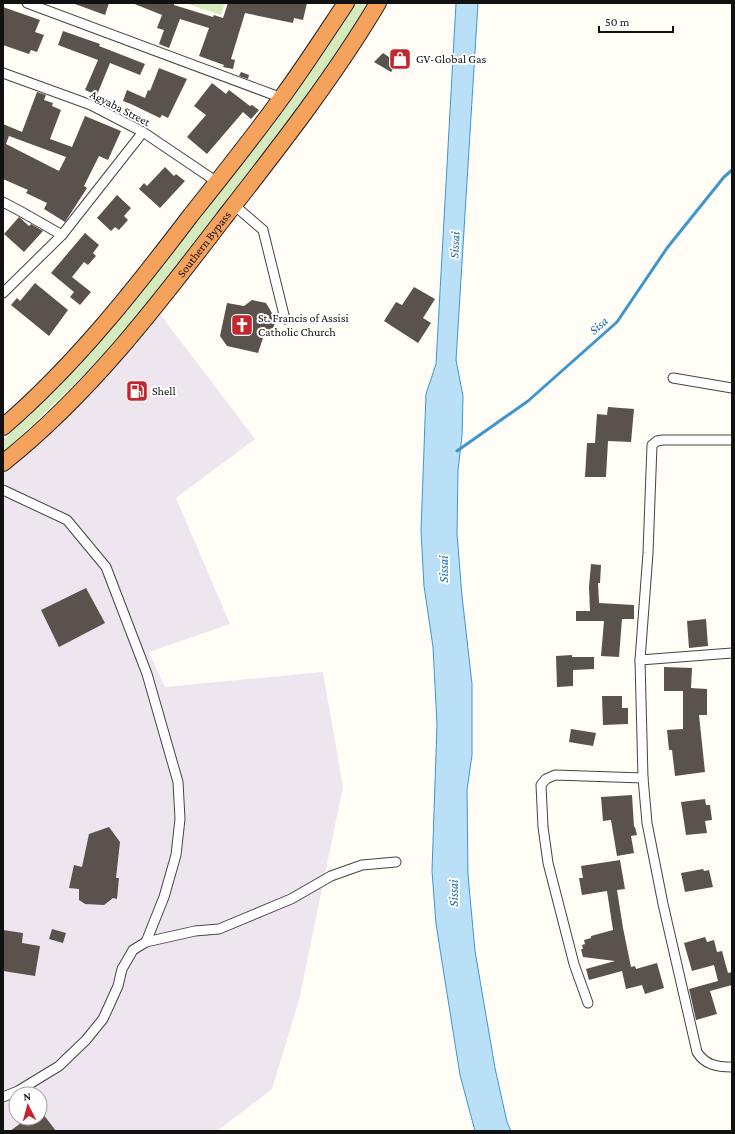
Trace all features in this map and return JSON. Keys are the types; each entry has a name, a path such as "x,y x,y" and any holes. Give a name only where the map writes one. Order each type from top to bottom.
{"highway":[{"path":"3,427 61,373 92,339 157,260 282,98 346,3"},
{"name":"Southern Bypass","path":"3,463 52,419 108,364 171,287 292,130 364,26 378,3"}],"street":[{"path":"28,3 282,98"},
{"name":"Agyaba Street","path":"3,73 92,105 143,132 217,182"},
{"path":"3,294 62,235 143,132"},
{"path":"3,202 62,235"},
{"path":"234,205 263,230 285,319"},
{"path":"673,378 732,388"},
{"path":"732,440 663,440 657,441 652,445 648,553 640,660 643,778 647,824 663,904 697,1052 701,1059 708,1064 732,1067"},
{"path":"3,490 67,520 106,567 147,674 178,782 180,819 176,855 164,897 146,942"},
{"path":"640,660 732,653"},
{"path":"588,1003 574,964 548,863 543,827 541,785 546,779 555,775 643,778"},
{"path":"3,1097 18,1092 59,1066 86,1040 103,1019 118,986 122,969 132,950 146,942 195,931 219,929 291,898 331,876 362,865 396,862"}],"shaded area":[{"path":"160,314 255,439 176,498 230,624 149,652 165,687 323,672 343,787 299,1000 272,1089 217,1131 3,1131 3,473 71,413 137,344"}],"green space":[{"path":"185,3 225,3 221,15"},
{"path":"348,3 370,3 288,123 210,226 109,351 3,453 3,440 42,404 65,376"}],"water":[{"name":"Sissai","path":"456,3 478,3 456,360 463,396 462,436 458,470 457,534 472,684 472,755 467,790 468,875 475,951 495,1068 507,1122 511,1131 475,1131 460,1075 436,924 432,871 437,725 433,647 424,586 421,531 426,394 436,364"}],"building":[{"path":"75,3 109,3 105,15"},
{"path":"132,3 174,3 174,5 213,17 214,15 223,18 228,3 307,3 303,20 294,18 293,23 245,13 231,59 235,60 233,69 223,67 224,65 199,56 209,28 180,19 169,48 159,44 164,30 157,28 162,15"},
{"path":"3,7 40,20 35,32 44,35 37,52 31,50 29,54 3,45"},
{"path":"63,31 100,44 99,46 145,64 140,75 110,63 97,95 85,90 98,60 58,45"},
{"path":"383,53 398,63 391,72 374,62"},
{"path":"159,68 187,79 168,118 162,115 160,118 123,101 127,90 145,98 148,90 150,91"},
{"path":"241,72 249,75 248,79 239,76"},
{"path":"212,83 226,94 229,90 250,106 252,105 259,110 251,119 243,112 207,154 187,137 206,115 194,106"},
{"path":"37,92 46,95 44,100 53,103 52,106 61,110 50,139 72,147 85,116 121,131 108,160 99,156 84,186 87,188 65,222 44,209 47,203 26,193 28,190 3,179 3,124 22,132","holes":["9,136 66,157 59,171 6,144"]},
{"path":"165,167 174,176 176,174 185,181 160,208 139,189 144,183 147,186"},
{"path":"117,195 131,208 124,216 128,220 119,230 115,227 111,231 97,218"},
{"path":"19,217 29,226 31,224 43,231 24,252 4,234"},
{"path":"85,233 99,245 93,253 96,256 88,265 84,262 72,277 91,292 80,305 70,297 74,292 51,273"},
{"path":"35,283 68,310 49,336 11,305 17,298 20,301"},
{"path":"414,287 435,299 423,318 431,323 418,343 384,321 396,302 402,305"},
{"path":"252,300 266,303 276,320 271,334 263,338 258,353 227,346 220,336 227,303 244,306"},
{"path":"608,407 634,409 631,442 608,441 606,477 585,477 587,443 595,443 597,414 607,415"},
{"path":"591,564 601,565 600,583 598,583 599,603 634,605 634,619 622,619 619,657 601,656 604,621 576,621 576,611 590,611 589,587"},
{"path":"86,588 105,623 59,647 41,610"},
{"path":"706,619 708,646 689,648 687,621"},
{"path":"572,655 572,657 594,657 594,669 573,670 573,686 557,687 556,656"},
{"path":"664,667 692,668 691,688 707,689 707,715 699,715 705,772 675,776 672,750 669,750 667,730 683,729 683,691 664,691"},
{"path":"602,696 622,696 622,708 628,708 628,724 603,725"},
{"path":"571,729 596,733 593,746 569,742"},
{"path":"632,795 634,827 637,835 631,836 634,853 617,856 611,820 603,821 601,797"},
{"path":"705,799 706,805 710,805 712,820 705,821 707,833 686,835 681,802"},
{"path":"109,827 120,842 116,878 119,878 117,899 113,898 104,905 85,904 79,900 79,889 69,888 74,865 82,867 89,834"},
{"path":"620,860 625,889 617,890 631,967 635,966 636,969 657,963 664,988 645,994 642,985 626,989 622,971 589,980 586,969 615,961 583,957 581,949 583,949 582,945 585,944 584,940 591,938 591,936 613,930 607,891 582,895 579,878 583,878 581,866"},
{"path":"703,869 704,871 709,870 713,887 685,892 681,873"},
{"path":"52,929 66,933 63,943 49,939"},
{"path":"3,930 23,933 22,943 40,946 35,976 3,971"},
{"path":"705,937 707,942 714,940 717,952 722,951 728,973 732,972 732,985 710,991 717,1014 696,1020 689,989 718,981 714,965 692,971 684,943"},
{"path":"48,1120 56,1131 10,1131 17,1126 48,1126"}],"waterway":[{"name":"Sisa","path":"457,451 528,401 617,322 667,248 724,177 732,170"}],"place":[{"name":"GV-Global Gas","path":"400,59"},
{"name":"St. Francis of Assisi Catholic Church","path":"242,325"},
{"name":"Shell","path":"137,391"}]}
